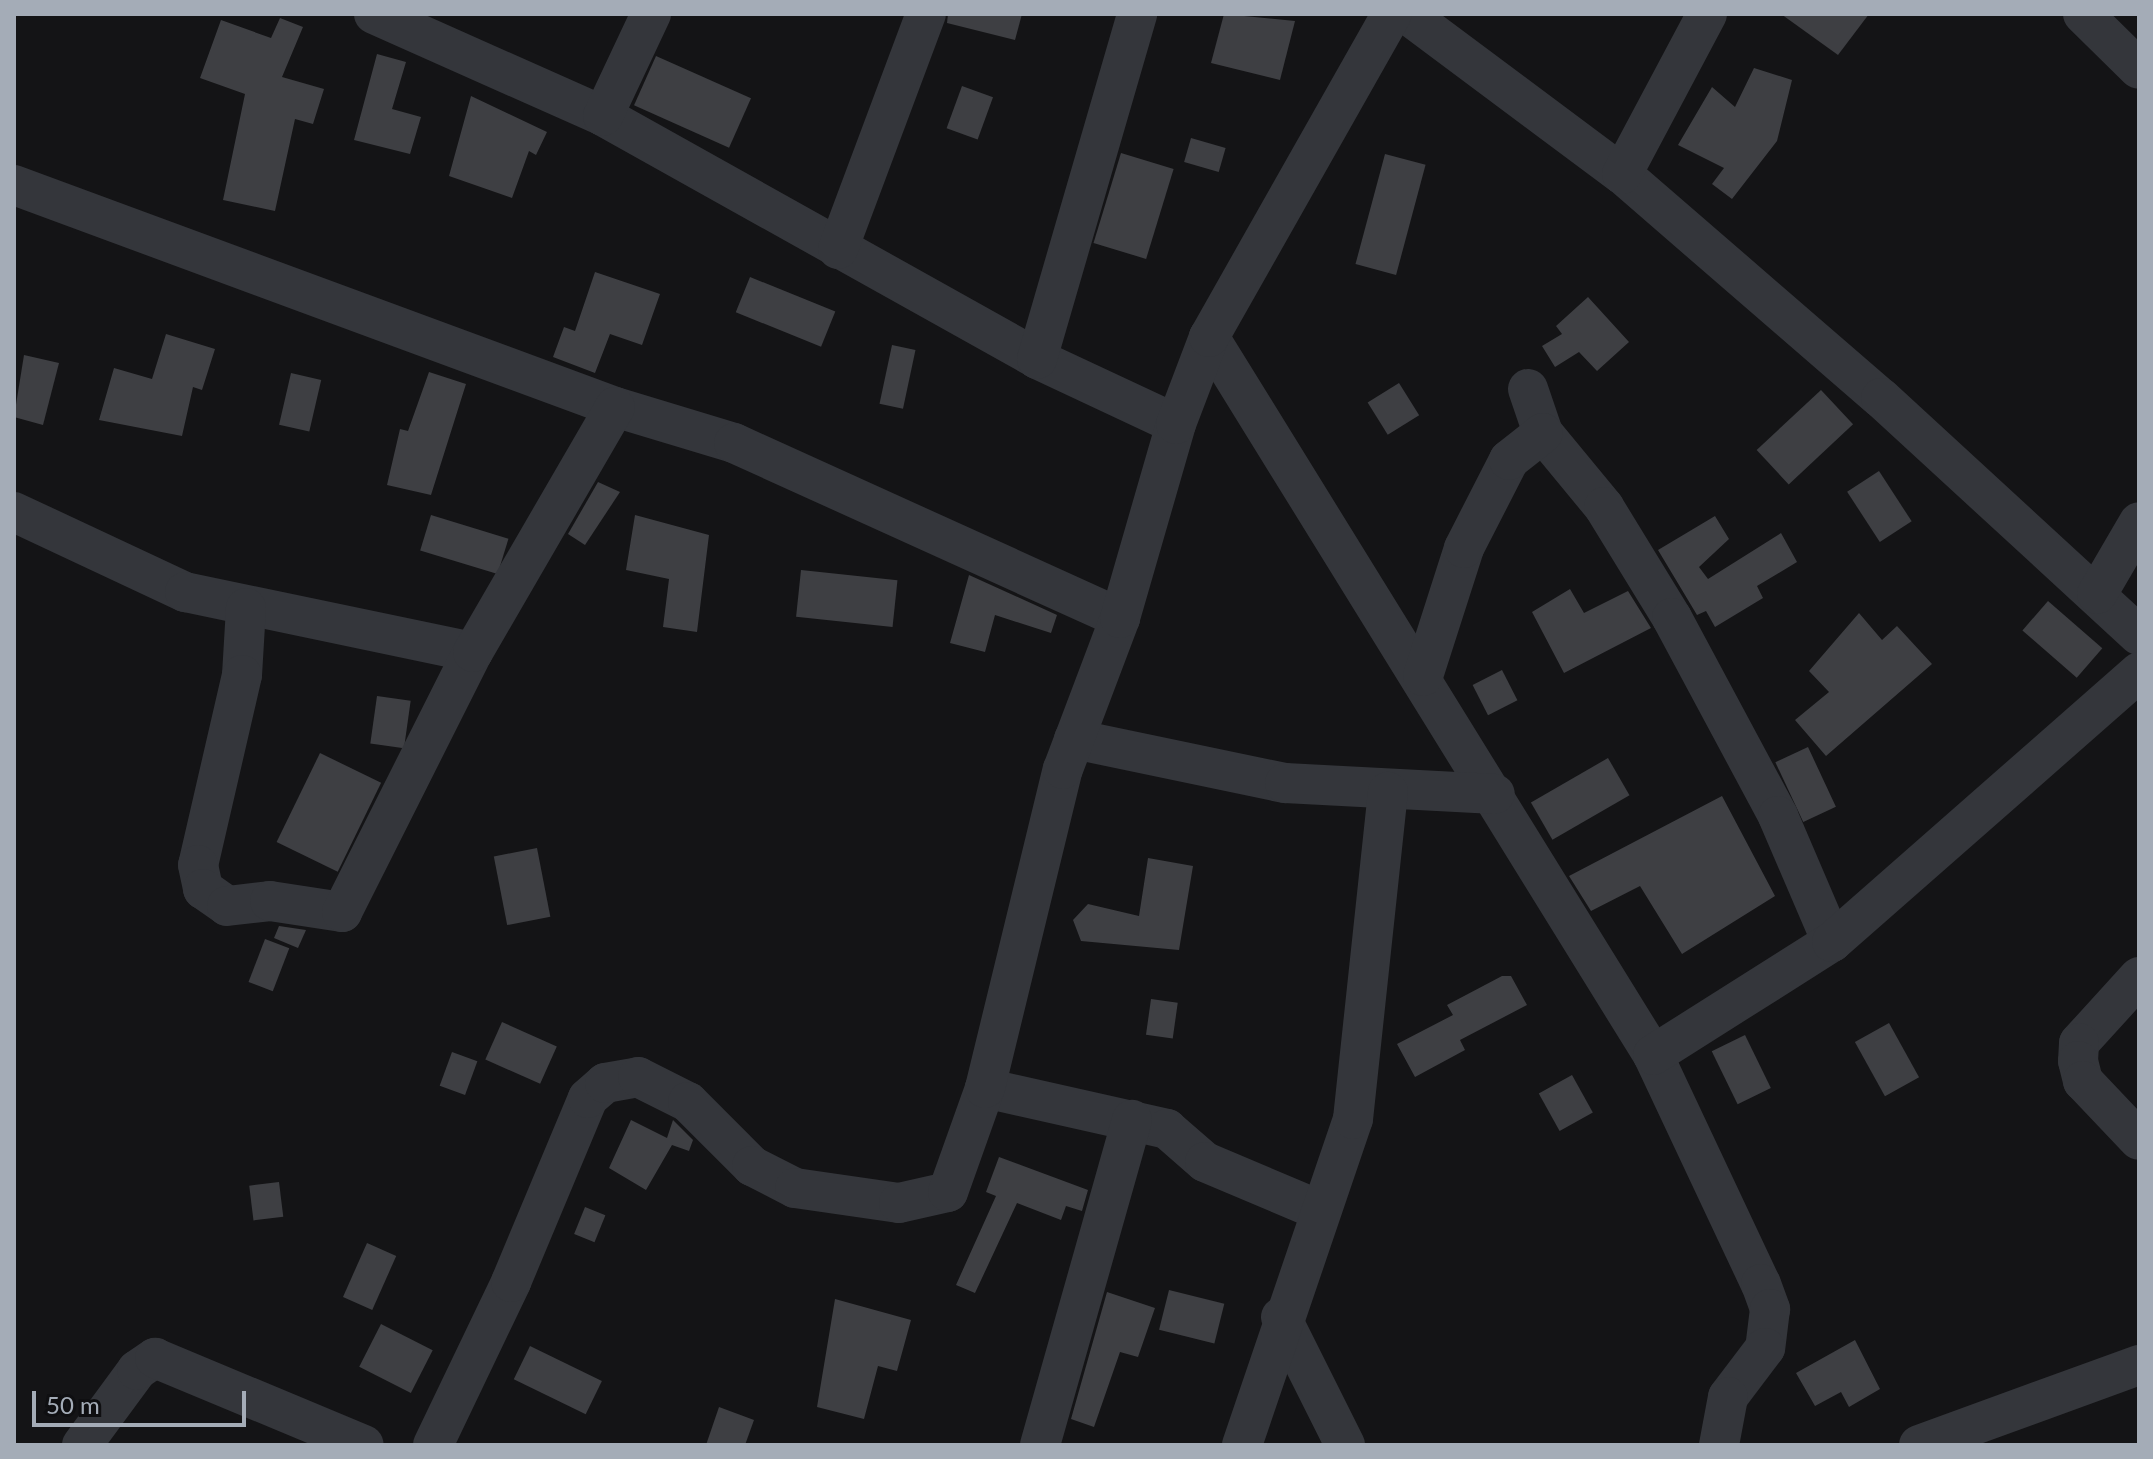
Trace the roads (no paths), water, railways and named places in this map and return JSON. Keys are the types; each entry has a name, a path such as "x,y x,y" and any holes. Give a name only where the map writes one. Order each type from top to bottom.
{"street":[{"path":"374,14 603,116 1037,359 1176,424"},
{"path":"603,116 651,14"},
{"path":"838,249 926,14"},
{"path":"1037,359 1137,14"},
{"path":"433,1445 588,1098 605,1083 638,1077 688,1102 752,1166 795,1188 899,1203 948,1192 985,1088 1074,739 1120,618 1176,424 1209,337 1392,14"},
{"path":"1407,14 1622,174 2097,594 2139,635"},
{"path":"1622,174 1707,14"},
{"path":"2083,14 2139,69"},
{"path":"14,185 615,407 734,443 1120,618"},
{"path":"1209,337 1423,676 1653,1055 1770,1309 1765,1348 1728,1397 1719,1445"},
{"path":"1528,389 1543,433 1604,507 1672,618 1778,816 1832,942"},
{"path":"246,608 242,675 198,865 203,889 227,906 270,901 342,912 473,652 615,407"},
{"path":"1423,676 1464,548 1509,460 1543,433"},
{"path":"14,512 185,592 246,608 473,652"},
{"path":"2097,594 2139,522"},
{"path":"1653,1055 1832,942 2139,672"},
{"path":"1074,739 1285,783 1388,792 1495,794"},
{"path":"1242,1445 1281,1317 1353,1119 1388,792"},
{"path":"2139,977 2079,1043 2078,1061 2083,1081 2139,1140"},
{"path":"985,1088 1167,1129 1227,1174 1321,1211"},
{"path":"1040,1445 1132,1120"},
{"path":"1281,1317 1345,1445"},
{"path":"82,1445 137,1370 155,1358 364,1445"},
{"path":"1919,1445 2139,1365"}]}
